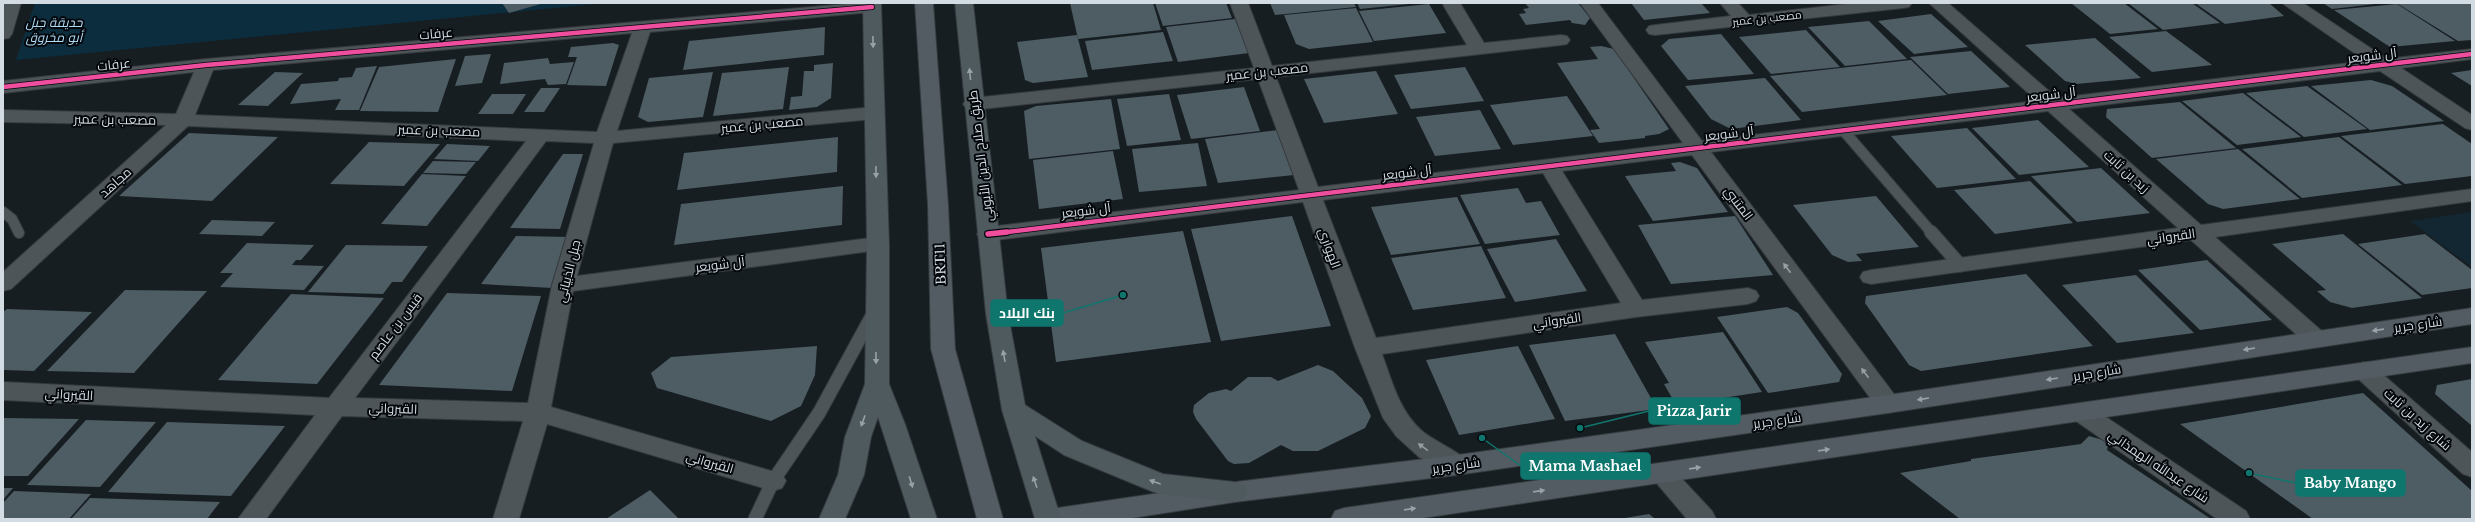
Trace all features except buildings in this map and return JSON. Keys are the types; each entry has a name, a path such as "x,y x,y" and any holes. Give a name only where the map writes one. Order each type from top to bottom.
{"main road":[{"name":"BRT11","path":"924,3 938,205 943,350 990,519"},
{"name":"طريق صلاح الدين الأيوبي","path":"964,3 973,104 997,314 1014,410 1048,519"},
{"path":"832,519 851,475 858,436 877,384 876,309 878,244 872,5"},
{"name":"شارع جرير","path":"1057,519 1235,492 1457,465 1888,404 2472,316"},
{"path":"1344,519 2082,413 2472,355"},
{"path":"877,384 893,424 924,519"},
{"path":"1014,410 1073,448 1160,484 1235,492"}],"street":[{"path":"3,34 12,3"},
{"name":"الهواري","path":"1239,3 1367,348 1398,422 1406,433 1429,451 1457,465"},
{"path":"1451,3 1478,48"},
{"name":"المتنبي","path":"1589,3 1888,404"},
{"path":"1729,3 1744,20"},
{"name":"مصعب بن عمير","path":"1654,30 1903,3"},
{"name":"زيد بن ثابت","path":"1938,3 2316,340"},
{"path":"2291,3 2472,124"},
{"name":"عرفات","path":"3,87 206,65 872,5"},
{"name":"جبل الذبياني","path":"506,519 538,412 563,285 605,138 643,26"},
{"name":"مصعب بن عمير","path":"973,104 1264,70 1560,40"},
{"name":"آل شويعر","path":"988,234 2472,54"},
{"name":"مجاهد","path":"3,284 183,120 206,65"},
{"name":"مصعب بن عمير","path":"3,116 183,120 541,134 605,138 874,113"},
{"name":"قيس بن عاصم","path":"251,519 541,134"},
{"path":"1549,166 1636,309"},
{"name":"القيرواني","path":"1871,277 2472,195"},
{"name":"آل شويعر","path":"563,285 878,244"},
{"name":"القيرواني","path":"1367,348 1636,309 1748,296"},
{"name":"شارع زيد بن ثابت","path":"2364,371 2472,467"},
{"name":"القيرواني","path":"3,391 334,407 538,412 773,481"},
{"name":"شارع عبدالله الهمذاني","path":"2082,413 2237,519"},
{"path":"1661,473 1703,519"}],"lane":[{"path":"1843,130 1960,265"},
{"path":"3,212 12,219 19,233"},
{"path":"755,519 773,481 819,413 876,309"}],"shaded area":[{"path":"2472,212 2472,267 2410,221"}],"green space":[{"name":"حديقة جبل أبو مخروق","path":"35,3 606,3 16,60"}],"cycle path":[{"path":"3,87 206,65 872,7"},
{"path":"988,234 2472,54"}],"place":[{"name":"بنك البلاد","path":"1123,295"},
{"name":"Pizza Jarir","path":"1580,428"},
{"name":"Mama Mashael","path":"1482,438"},
{"name":"Baby Mango","path":"2249,473"}]}
